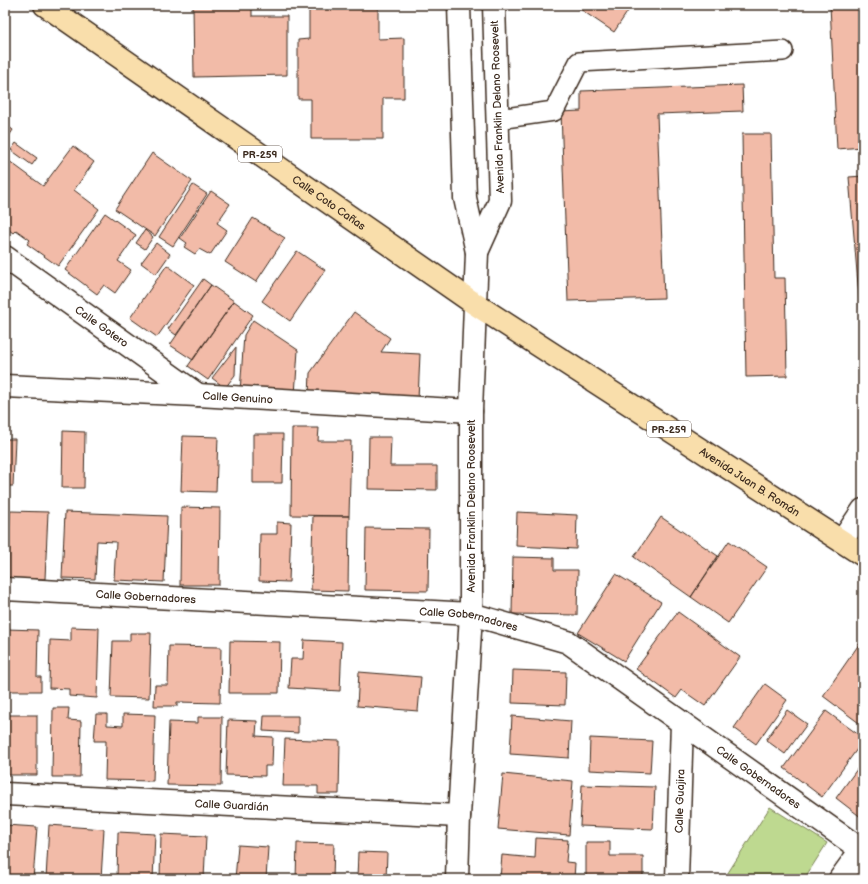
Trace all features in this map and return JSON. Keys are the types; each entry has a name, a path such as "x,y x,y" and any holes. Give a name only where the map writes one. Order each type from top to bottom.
{"main road":[{"name":"Calle Coto Cañas","path":"45,5 475,304"},
{"name":"Avenida Juan B. Román","path":"475,304 863,555"}],"street":[{"name":"Avenida Franklin Delano Roosevelt","path":"457,879 459,816 471,614 471,411 477,252 465,198 460,5"},
{"name":"Avenida Franklin Delano Roosevelt","path":"477,252 500,201 494,5"},
{"name":"Calle Gotero","path":"5,257 198,395"},
{"name":"Calle Genuino","path":"5,386 198,395 471,411"},
{"path":"842,541 863,510"},
{"name":"Calle Gobernadores","path":"5,589 471,614 568,642 862,851"},
{"name":"Calle Guajira","path":"677,879 682,723"},
{"name":"Calle Guardián","path":"5,794 459,816"},
{"path":"840,879 862,851"}],"lane":[{"path":"498,119 554,111 579,62 783,52"}],"green space":[{"path":"770,807 827,843 804,879 724,879"}],"building":[{"path":"193,5 252,5 252,16 287,16 287,75 194,77"},
{"path":"309,5 378,5 378,39 404,38 404,98 383,98 383,139 311,139 311,99 298,99 298,40 309,39"},
{"path":"574,5 632,5 614,32"},
{"path":"830,5 863,5 863,147 837,149"},
{"path":"742,85 743,111 657,114 664,298 568,301 561,112 581,111 581,91"},
{"path":"5,124 13,130 5,142"},
{"path":"742,134 771,134 774,278 785,278 787,376 746,377"},
{"path":"16,143 37,158 32,165 11,150"},
{"path":"73,146 94,162 74,190 99,209 58,266 27,244 30,240 16,230 13,233 5,227 5,158 43,186"},
{"path":"152,153 192,181 155,236 115,209"},
{"path":"863,176 863,344 849,177"},
{"path":"193,185 207,194 173,246 159,237"},
{"path":"211,191 230,204 217,223 227,230 210,255 199,249 195,254 184,247 187,243 180,238"},
{"path":"105,213 136,235 118,261 131,270 115,293 104,285 97,294 65,270"},
{"path":"253,218 285,238 256,282 225,262"},
{"path":"145,230 153,237 145,249 136,243"},
{"path":"156,243 170,254 156,274 141,263"},
{"path":"297,251 325,270 290,321 262,301"},
{"path":"167,265 194,285 157,337 130,318"},
{"path":"203,279 211,285 176,335 168,329"},
{"path":"211,285 234,301 193,360 170,345"},
{"path":"234,301 253,315 208,380 188,366"},
{"path":"354,312 390,338 381,352 420,354 418,400 309,395 310,373"},
{"path":"253,320 298,350 295,395 240,392 244,335"},
{"path":"236,347 235,375 225,388 212,378"},
{"path":"292,428 319,428 318,441 351,441 349,516 291,515"},
{"path":"63,431 85,432 84,488 62,488"},
{"path":"253,434 283,434 282,483 253,483"},
{"path":"183,436 218,437 216,492 181,491"},
{"path":"369,437 391,437 390,466 437,466 437,490 368,489"},
{"path":"5,439 15,439 13,486 5,486"},
{"path":"181,507 220,508 219,585 180,585"},
{"path":"10,511 48,512 45,579 8,578"},
{"path":"65,512 167,516 164,582 114,580 116,542 97,541 95,579 62,578"},
{"path":"517,512 577,515 576,549 516,546"},
{"path":"313,516 349,516 348,591 311,590"},
{"path":"661,517 718,556 691,597 634,557"},
{"path":"277,522 291,523 289,582 259,581 260,534 277,534"},
{"path":"366,528 429,529 428,591 365,590"},
{"path":"729,541 767,567 728,623 691,597"},
{"path":"513,557 554,558 554,570 578,570 577,615 512,614"},
{"path":"616,574 661,602 624,661 578,633"},
{"path":"678,612 740,657 705,706 682,690 676,698 636,669"},
{"path":"71,627 99,628 97,698 69,696 69,689 49,688 50,640 71,641"},
{"path":"6,629 38,630 37,677 41,677 41,691 5,691"},
{"path":"130,633 151,633 149,698 111,697 113,641 130,641"},
{"path":"304,640 342,642 340,691 289,688 291,659 303,659"},
{"path":"863,640 863,726 823,696"},
{"path":"230,641 280,642 279,693 229,693"},
{"path":"169,646 221,647 220,703 177,702 177,706 154,706 155,685 168,685"},
{"path":"513,670 566,672 565,705 512,703"},
{"path":"359,672 421,677 418,711 357,706"},
{"path":"765,684 787,700 756,744 734,728"},
{"path":"53,708 69,708 68,720 81,721 80,777 52,777"},
{"path":"787,710 807,724 785,754 766,740"},
{"path":"826,711 863,738 863,741 822,797 784,768"},
{"path":"96,714 107,714 107,725 123,726 123,714 155,715 153,781 105,780 106,741 94,741"},
{"path":"5,715 37,715 37,775 5,775"},
{"path":"264,716 298,716 298,733 263,731"},
{"path":"512,716 571,721 569,758 510,754"},
{"path":"198,717 222,717 221,786 167,785 169,722 198,723"},
{"path":"228,720 257,721 256,736 273,737 272,766 265,766 265,776 226,775"},
{"path":"590,738 652,741 650,773 589,770"},
{"path":"285,739 340,741 339,794 318,794 318,786 283,786"},
{"path":"863,761 863,818 862,818 836,798"},
{"path":"503,774 573,781 569,835 498,829"},
{"path":"582,785 655,787 653,829 580,826"},
{"path":"5,825 37,827 33,879 5,879"},
{"path":"49,825 104,829 101,879 46,879"},
{"path":"118,832 155,834 153,879 117,879"},
{"path":"161,834 206,836 204,879 160,879"},
{"path":"536,838 568,840 566,862 575,863 574,879 500,878 502,855 535,858"},
{"path":"586,842 610,842 610,856 643,856 643,879 586,879"},
{"path":"297,843 334,844 333,879 296,879"},
{"path":"238,845 268,847 266,879 235,879"},
{"path":"358,852 387,853 386,879 357,879"}]}
